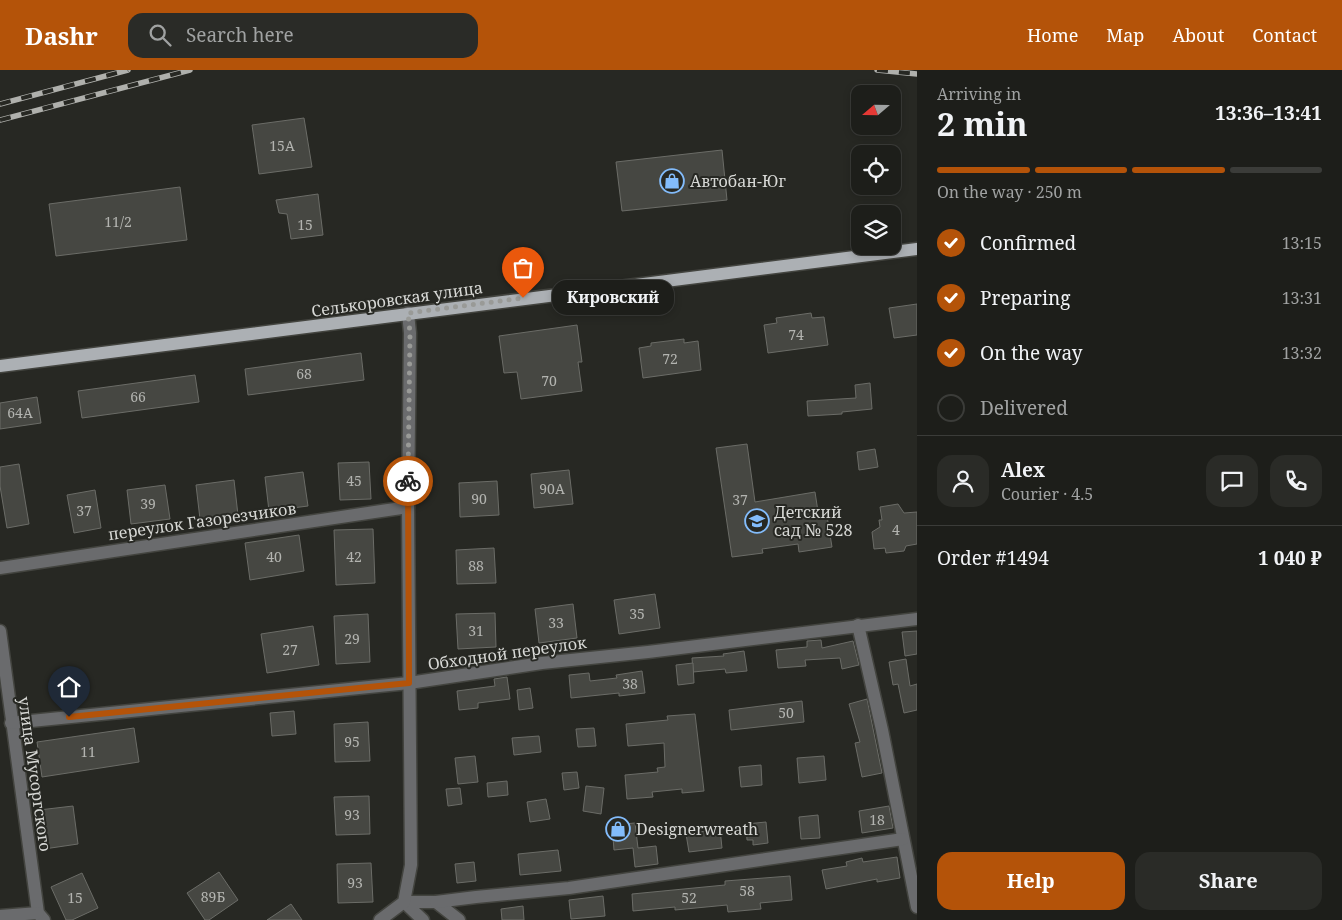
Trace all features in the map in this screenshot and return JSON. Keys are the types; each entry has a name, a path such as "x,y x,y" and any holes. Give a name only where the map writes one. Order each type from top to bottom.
{"main road":[{"name":"Селькоровская улица","path":"0,366 917,249"}],"street":[{"path":"404,902 411,865 408,507 410,333 408,313"},
{"name":"переулок Газорезчиков","path":"0,568 408,507"},
{"name":"Обходной переулок","path":"11,723 409,683 542,663 648,652 917,618"},
{"path":"858,625 882,730 917,907"},
{"name":"улица Мусоргского","path":"0,631 11,723 41,916"},
{"path":"380,920 404,902 436,902 569,888 903,839"},
{"path":"404,902 423,920"},
{"path":"436,902 459,920"},
{"path":"0,916 41,916"}],"building":[{"path":"304,118 312,167 259,174 252,125"},
{"name":"Автобан-Юг","path":"722,150 727,200 622,211 616,162"},
{"path":"180,187 187,240 56,256 49,204"},
{"path":"318,194 323,235 291,239 287,214 279,213 276,200"},
{"path":"917,304 917,335 894,338 889,308"},
{"path":"811,313 812,318 824,317 828,345 768,353 764,325 777,323 776,318"},
{"path":"577,325 582,362 578,362 582,391 521,399 517,372 504,373 499,336"},
{"path":"684,339 684,343 698,341 701,370 643,378 639,348 651,346 651,343"},
{"path":"361,353 364,380 248,395 245,369"},
{"path":"195,375 199,402 82,418 78,391"},
{"path":"870,383 872,409 842,412 842,414 808,416 807,401 856,398 855,385"},
{"path":"37,397 41,423 0,429 0,403"},
{"path":"747,444 755,502 815,492 819,518 827,516 832,547 799,552 798,544 762,549 763,553 732,557 716,448"},
{"path":"875,449 878,467 859,470 857,452"},
{"path":"369,462 371,499 340,500 338,463"},
{"path":"19,464 29,524 7,528 0,486 0,467"},
{"path":"569,470 573,504 534,508 531,474"},
{"path":"303,472 308,506 269,511 265,477"},
{"path":"234,480 238,515 200,519 196,485"},
{"path":"497,481 499,515 460,517 459,483"},
{"path":"165,485 170,519 131,524 127,490"},
{"path":"95,490 101,528 74,533 67,495"},
{"path":"898,504 904,513 917,512 917,544 906,546 904,551 886,553 885,548 874,549 872,532 880,527 879,520 882,520 880,507"},
{"path":"373,529 375,583 336,585 334,530"},
{"path":"299,535 304,571 250,580 245,543"},
{"path":"494,548 496,583 457,584 456,550"},
{"path":"655,594 660,628 619,634 614,600"},
{"path":"573,604 577,638 539,643 535,609"},
{"path":"495,613 496,647 458,649 456,614"},
{"path":"368,614 370,662 336,664 334,616"},
{"path":"313,626 319,665 267,673 261,634"},
{"path":"917,631 917,654 905,656 902,632"},
{"path":"821,640 822,648 853,641 859,665 842,669 840,658 805,660 806,666 778,668 776,650 807,647 807,641"},
{"path":"744,651 747,671 726,673 725,669 693,672 692,658 724,656 723,654"},
{"path":"906,659 910,686 917,684 917,710 904,713 898,684 893,685 889,662"},
{"path":"693,663 694,683 678,685 676,665"},
{"path":"642,671 645,693 619,696 619,693 571,698 569,675 589,673 590,681 617,678 616,675"},
{"path":"507,677 510,699 478,703 478,708 459,710 457,691 495,686 494,679"},
{"path":"530,688 533,708 519,710 517,690"},
{"path":"867,699 882,773 862,777 855,743 860,742 849,704"},
{"path":"802,701 804,722 731,730 729,710"},
{"path":"294,711 296,734 272,736 270,713"},
{"path":"695,714 704,791 682,793 682,789 652,792 653,797 627,799 625,775 658,772 657,768 665,767 664,743 628,746 626,724 668,720 667,716"},
{"path":"368,722 370,761 335,762 334,724"},
{"path":"134,728 139,762 42,777 37,742"},
{"path":"594,728 596,746 578,747 576,729"},
{"path":"539,736 541,752 514,755 512,738"},
{"path":"475,756 478,782 458,784 455,758"},
{"path":"824,756 826,780 799,783 797,758"},
{"path":"761,765 762,785 741,787 739,767"},
{"path":"577,772 579,788 564,790 562,773"},
{"path":"507,781 508,795 488,797 487,783"},
{"path":"586,786 604,788 601,814 583,811"},
{"path":"460,788 462,804 448,806 446,789"},
{"path":"369,796 370,834 336,835 334,797"},
{"path":"546,799 550,819 530,822 527,802"},
{"path":"73,806 78,844 44,849 39,810"},
{"path":"889,806 893,828 862,833 859,811"},
{"path":"818,815 820,838 801,839 799,817"},
{"path":"766,822 768,843 753,845 753,840 747,840 746,824"},
{"path":"635,823 638,848 656,846 658,864 635,867 633,848 614,850 612,825"},
{"path":"720,829 722,848 689,852 686,834"},
{"path":"558,850 561,871 520,875 518,854"},
{"path":"897,857 900,878 877,882 877,879 826,889 822,870 847,866 846,862 862,858 863,862"},
{"path":"474,862 476,881 457,883 455,864"},
{"path":"371,863 373,902 338,903 337,864"},
{"path":"219,872 238,900 209,920 205,920 187,893"},
{"path":"82,873 98,908 72,920 66,920 51,887"},
{"path":"790,876 792,900 760,903 761,909 728,912 727,905 675,910 675,907 633,911 632,894 725,885 725,881"},
{"path":"603,896 605,916 571,919 569,900"},
{"path":"291,904 302,920 267,920"},
{"path":"523,906 524,920 502,920 501,909"}],"railway":[{"path":"0,104 128,70"},
{"path":"0,120 190,70"},
{"path":"877,70 917,74"}],"way so far":[{"path":"408,481 410,333 408,313 523,298"}],"place":[{"name":"Автобан-Юг","path":"672,181"},
{"name":"Кировский","path":"523,298"},
{"name":"Детский сад № 528","path":"757,521"},
{"name":"Designerwreath","path":"618,829"}],"route":[{"path":"69,717 409,683 408,481"}]}
